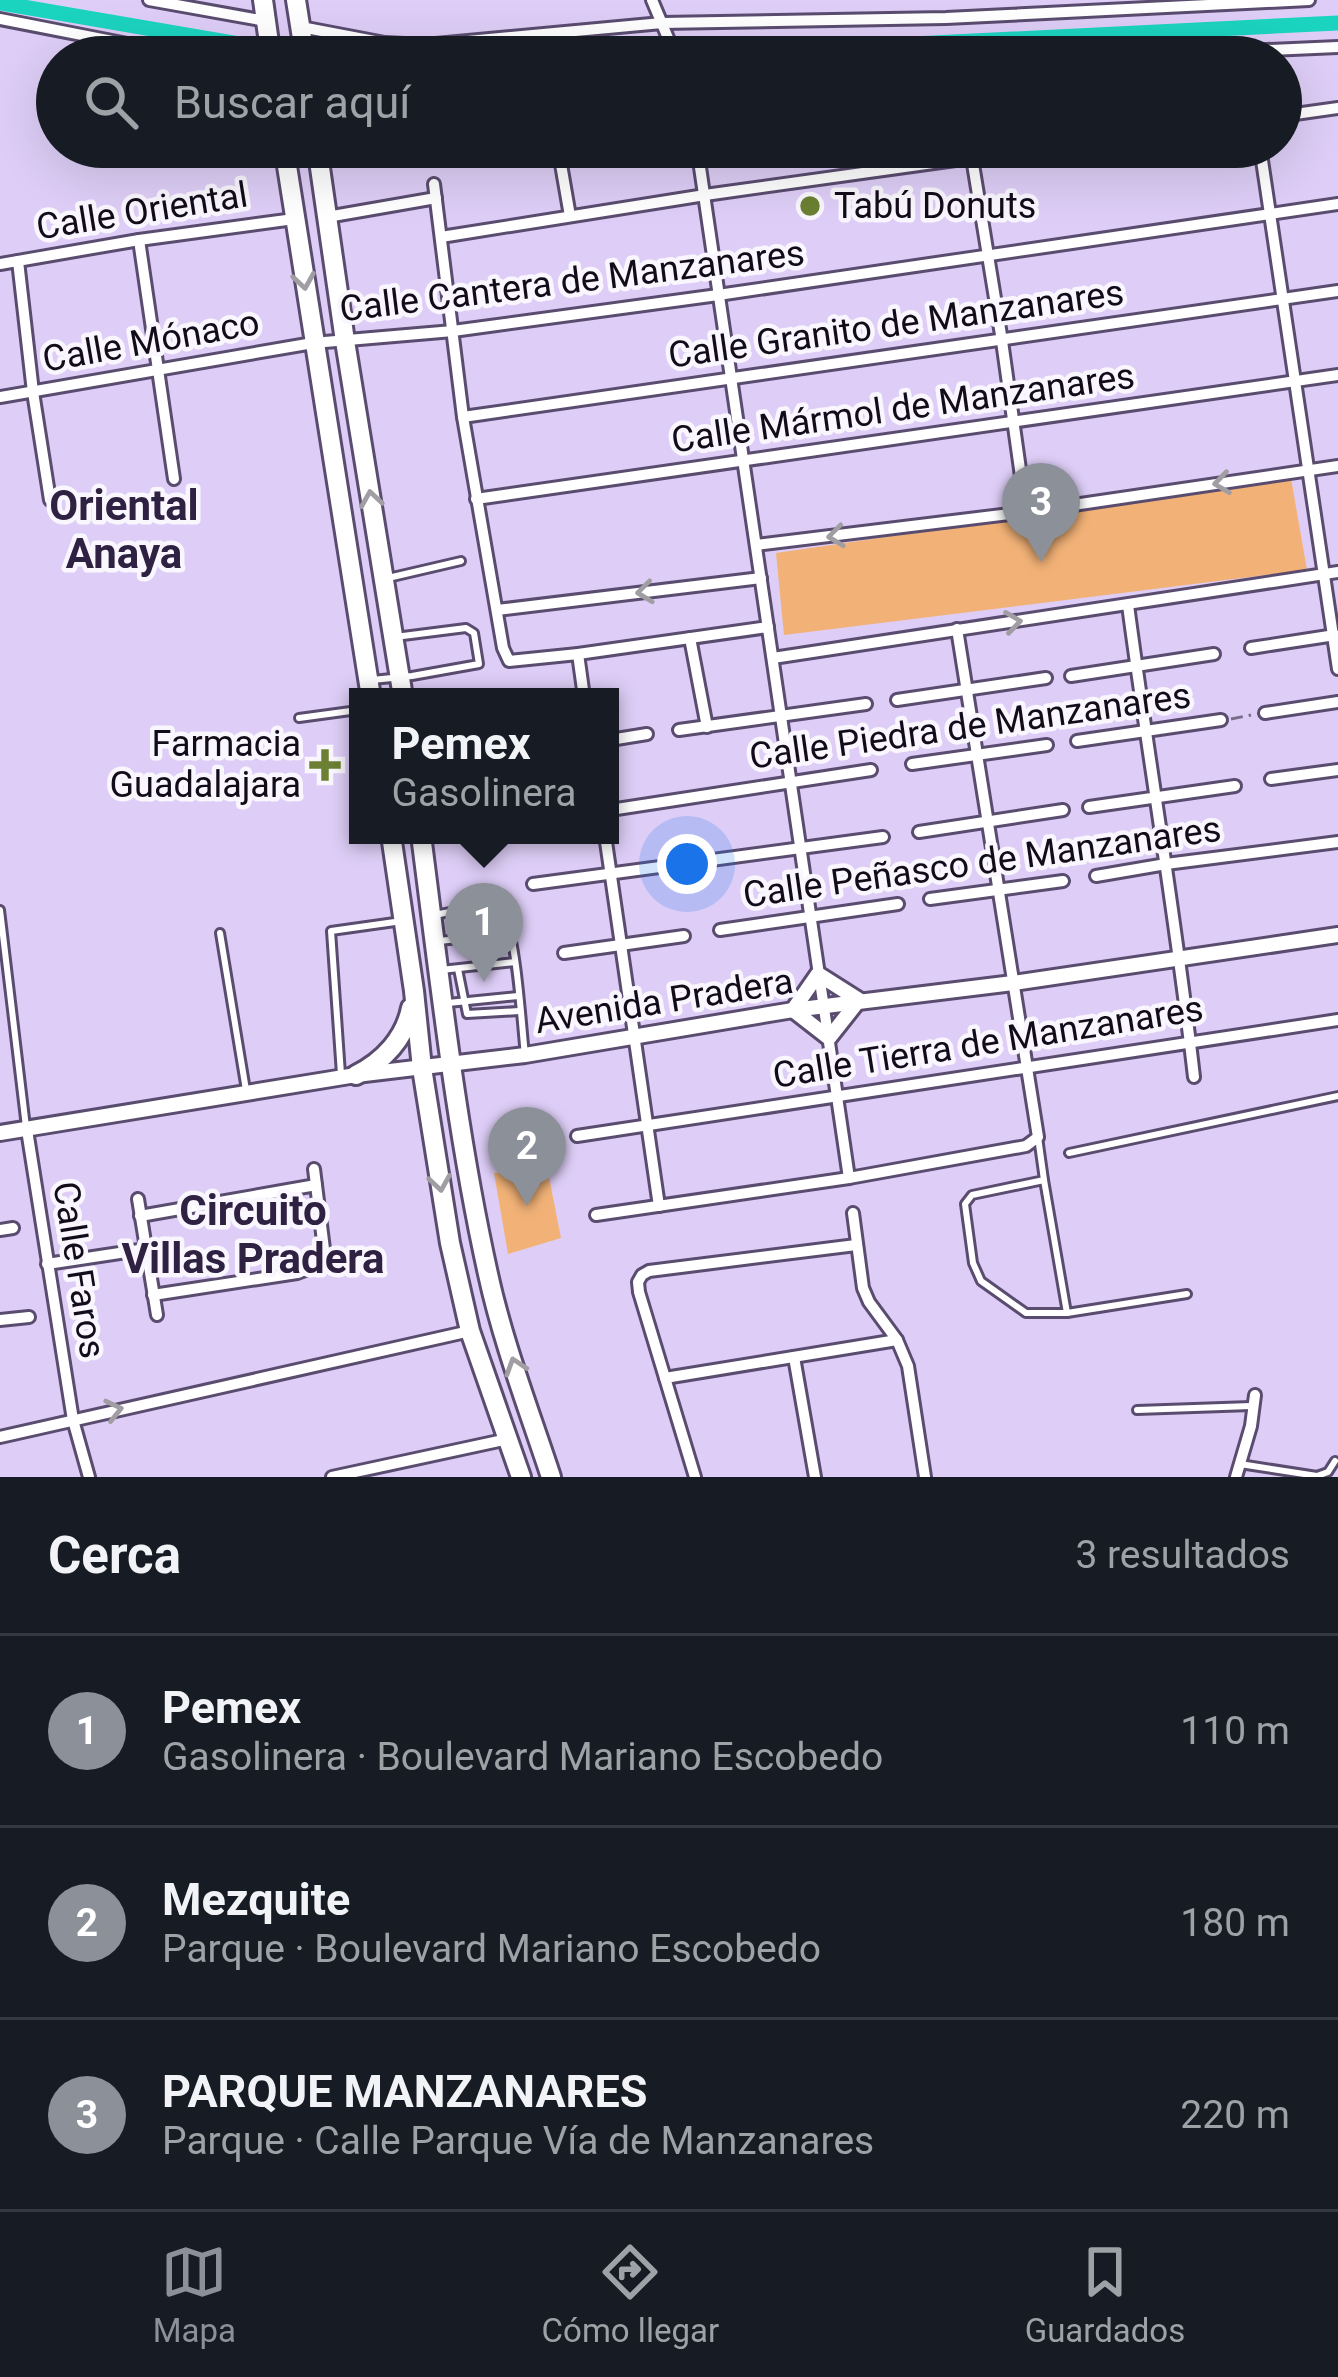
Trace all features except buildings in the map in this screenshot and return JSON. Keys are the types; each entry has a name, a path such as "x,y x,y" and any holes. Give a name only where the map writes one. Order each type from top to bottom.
{"main road":[{"path":"263,0 268,36"},
{"path":"296,0 301,36"},
{"path":"287,168 370,688"},
{"path":"320,168 402,687"},
{"path":"393,844 450,1243 470,1331 521,1477"},
{"path":"423,844 436,942 449,970 454,1002 452,1063 487,1271 551,1477"},
{"path":"349,1077 378,1061 403,1034 414,991"}],"street":[{"path":"149,0 267,26"},
{"path":"652,0 667,36"},
{"path":"943,0 946,18"},
{"path":"558,36 1309,0"},
{"path":"0,20 84,36"},
{"path":"1302,49 1338,47"},
{"path":"1302,113 1338,108"},
{"path":"562,168 570,216"},
{"path":"700,168 850,1178"},
{"path":"440,237 899,168"},
{"path":"973,168 1025,512"},
{"path":"1263,168 1338,669"},
{"path":"434,184 476,500 509,661 768,627"},
{"path":"327,217 436,198"},
{"name":"Calle Cantera de Manzanares","path":"313,343 453,331 1338,205"},
{"name":"Calle Oriental","path":"0,264 294,219"},
{"path":"139,240 174,479"},
{"path":"18,261 50,500"},
{"name":"Calle Granito de Manzanares","path":"463,417 1338,291"},
{"name":"Calle Mónaco","path":"0,397 313,343"},
{"name":"Calle Mármol de Manzanares","path":"476,500 1338,375"},
{"path":"756,545 1338,466"},
{"path":"773,658 1338,572"},
{"path":"497,610 761,578"},
{"path":"1127,605 1194,1077"},
{"path":"596,1216 850,1178 1039,1142 957,629"},
{"path":"1251,649 1336,635"},
{"path":"690,638 707,727"},
{"path":"1071,676 1214,654"},
{"path":"578,655 583,688"},
{"path":"897,700 1046,679"},
{"path":"1264,713 1338,702"},
{"path":"679,730 866,704"},
{"name":"Calle Piedra de Manzanares","path":"1077,741 1221,720"},
{"path":"619,739 647,734"},
{"name":"Calle Piedra de Manzanares","path":"913,764 1047,745"},
{"name":"Calle Piedra de Manzanares","path":"619,809 871,770"},
{"path":"1271,779 1338,770"},
{"path":"1089,807 1235,786"},
{"path":"919,832 1063,810"},
{"path":"533,884 883,836"},
{"name":"Calle Peñasco de Manzanares","path":"1096,876 1338,842"},
{"path":"605,844 658,1206"},
{"name":"Calle Peñasco de Manzanares","path":"930,899 1064,881"},
{"name":"Calle Peñasco de Manzanares","path":"720,930 898,904"},
{"name":"Avenida Pradera","path":"0,1133 859,1000 1012,983 1338,935"},
{"path":"564,953 684,936"},
{"path":"818,974 859,1000 829,1038"},
{"path":"818,974 793,1010 829,1038"},
{"name":"Calle Tierra de Manzanares","path":"578,1136 1338,1020"},
{"name":"Calle Faros","path":"27,1130 73,1420 89,1477"},
{"path":"153,1295 297,1273 318,1265 325,1249 314,1169"},
{"path":"140,1216 316,1185"},
{"path":"137,1199 157,1316"},
{"path":"854,1213 868,1302 897,1340 912,1383 926,1477"},
{"path":"695,1477 639,1292 642,1275 856,1245"},
{"path":"47,1264 146,1249"},
{"path":"0,1320 29,1317"},
{"path":"0,1437 470,1331"},
{"path":"664,1378 897,1340"},
{"path":"794,1357 815,1477"},
{"path":"1238,1470 1255,1400"},
{"path":"332,1477 508,1439"}],"lane":[{"path":"384,578 461,561"},
{"path":"394,637 466,628 474,633 480,659 479,664 402,687"},
{"path":"299,718 349,711"},
{"path":"432,916 496,909 505,915 512,934 525,1054"},
{"path":"0,910 27,1130"},
{"path":"349,1077 330,934 404,920"},
{"path":"220,933 247,1094"},
{"path":"436,942 512,934"},
{"path":"449,970 515,962"},
{"path":"454,1002 518,996"},
{"path":"454,1002 473,1016 520,1011"},
{"path":"1069,1153 1338,1096"},
{"path":"1039,1142 1067,1312"},
{"path":"1044,1180 972,1195 965,1204 980,1281 1026,1313 1067,1312 1187,1294"},
{"path":"1137,1410 1255,1400"},
{"path":"1238,1470 1317,1476 1328,1472 1335,1461"}],"path":[{"name":"Calle Piedra de Manzanares","path":"1221,720 1264,713"}],"shaded area":[{"path":"1291,478 1307,570 784,635 776,553"},
{"path":"547,1167 561,1238 508,1254 494,1173"}],"waterway":[{"path":"0,3 192,36"},
{"path":"1075,36 1338,23"}],"place":[{"name":"Tabú Donuts","path":"810,206"},
{"name":"PARQUE MANZANARES","path":"1041,562"},
{"name":"Farmacia Guadalajara","path":"325,765"},
{"name":"Pemex","path":"484,982"},
{"name":"Mezquite","path":"527,1206"}],"district":[{"name":"Oriental Anaya","path":"124,529"},
{"name":"Circuito Villas Pradera","path":"253,1234"}]}
